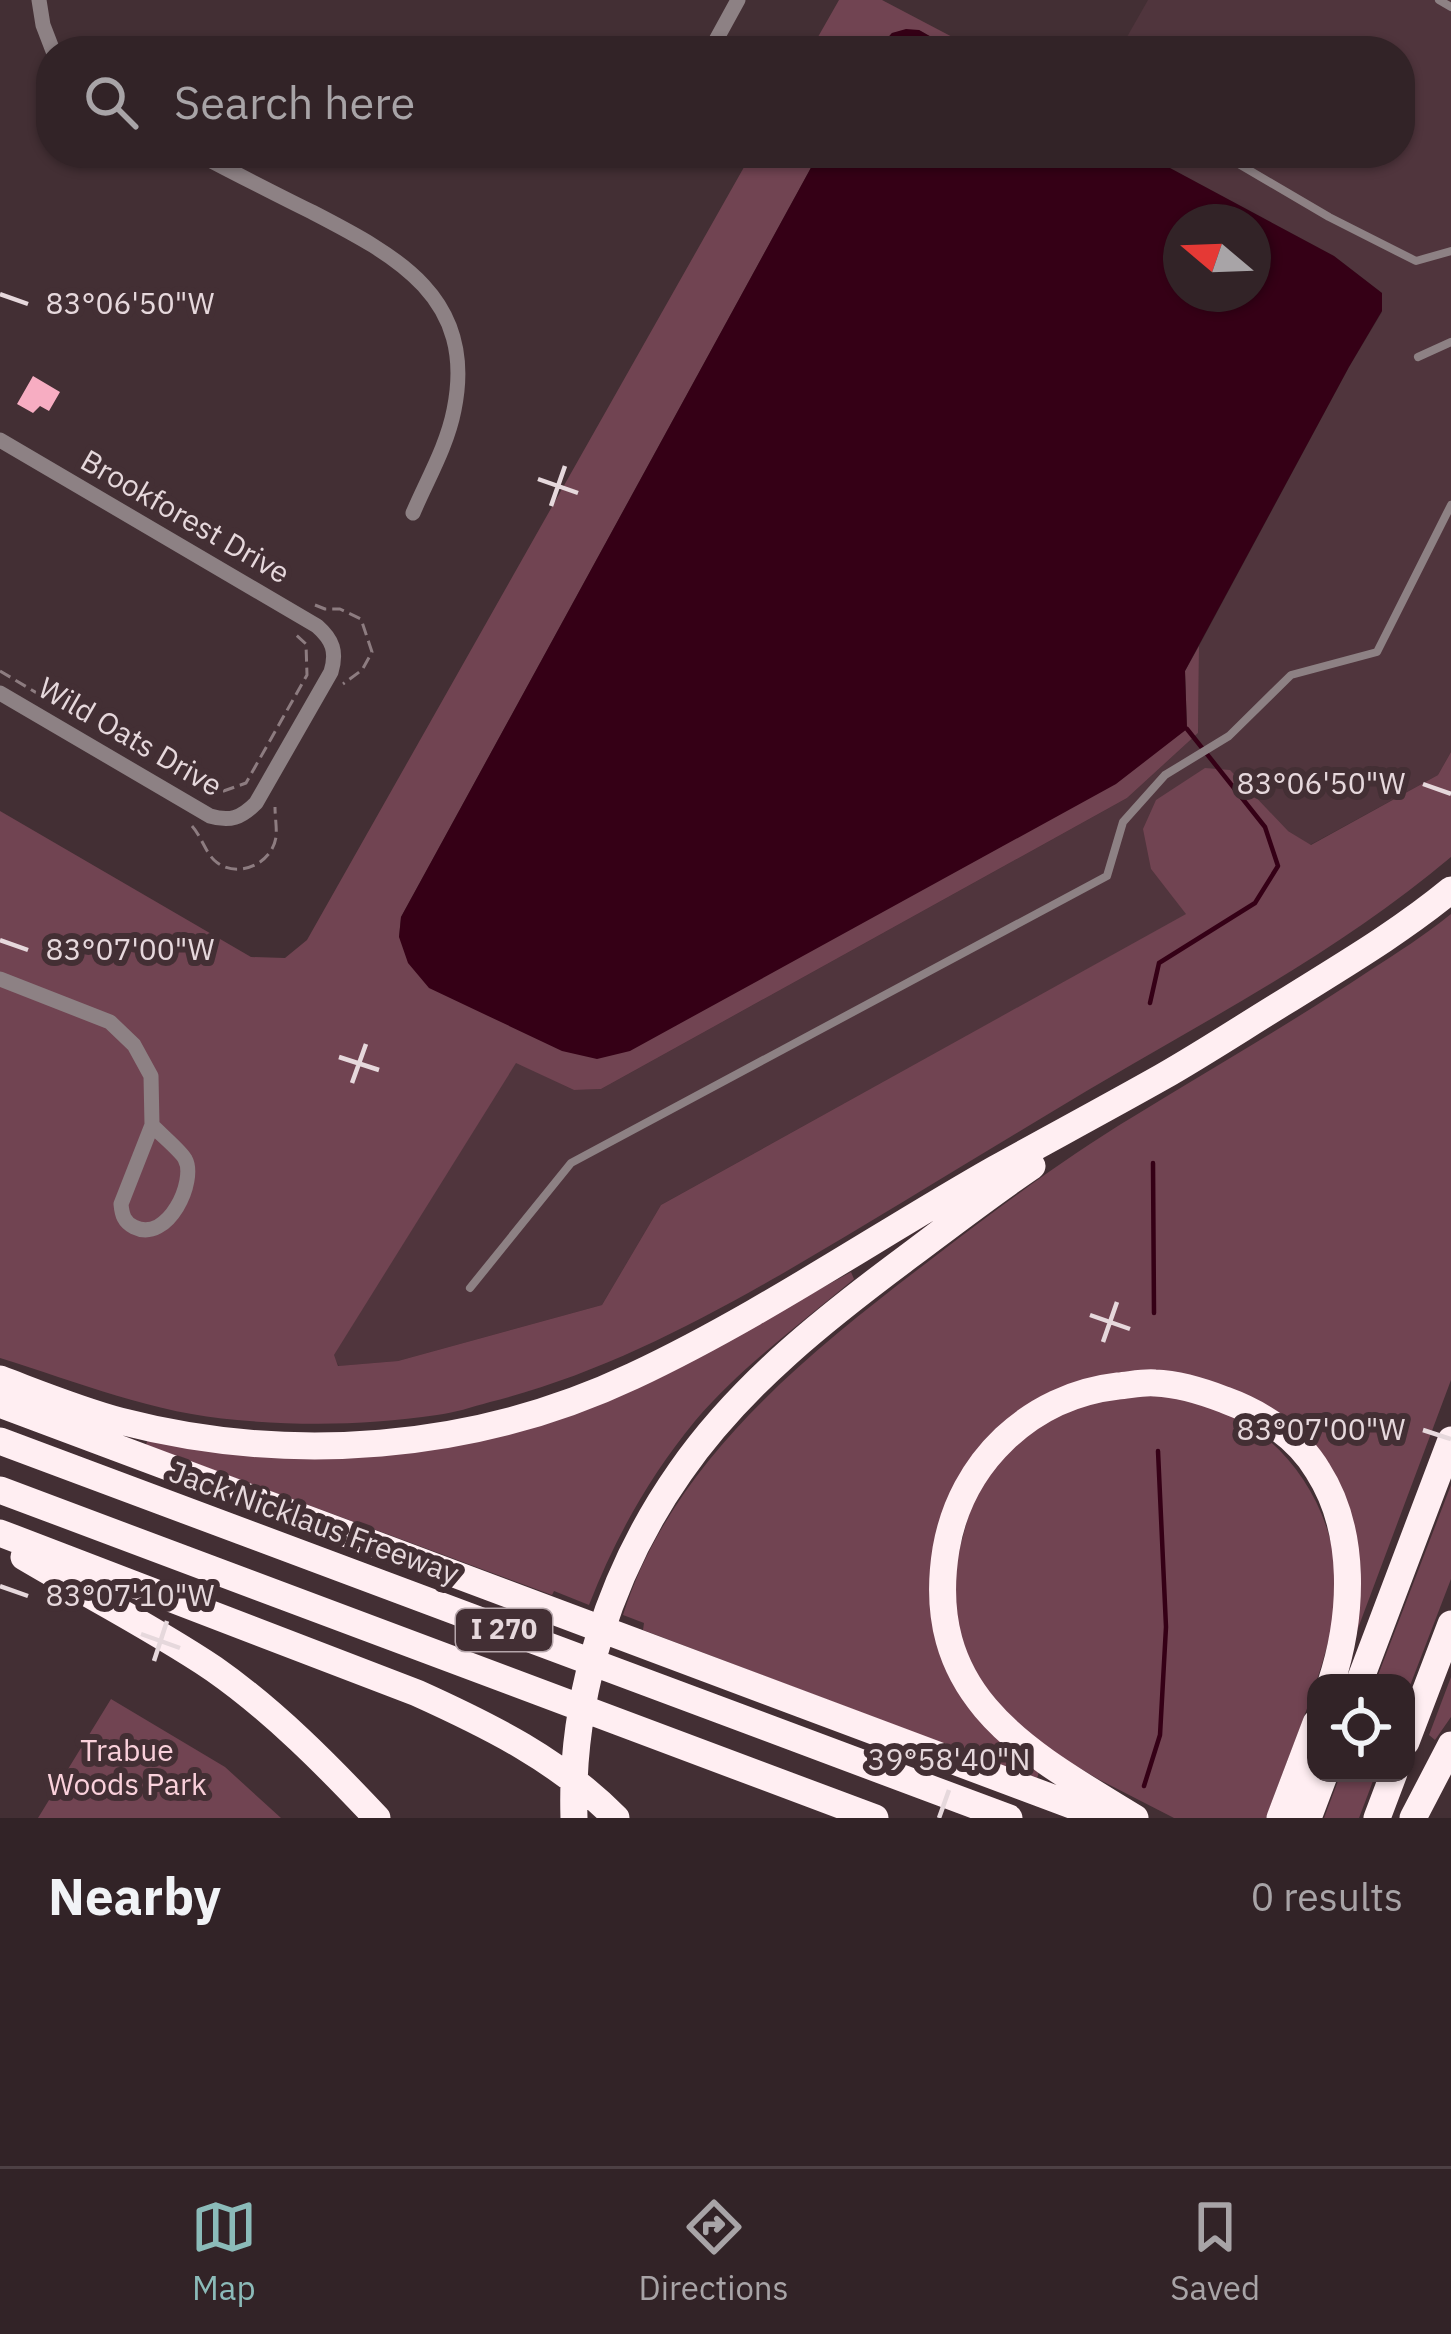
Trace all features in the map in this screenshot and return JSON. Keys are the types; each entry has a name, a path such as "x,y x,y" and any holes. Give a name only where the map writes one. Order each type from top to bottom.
{"highway":[{"path":"0,1379 121,1421 261,1444 357,1445 446,1436 554,1407 631,1377 702,1340 1164,1076 1336,970 1451,890"},
{"path":"574,1818 578,1736 596,1645 644,1531 680,1472 732,1408 841,1306 1164,1076"},
{"path":"1135,1818 1024,1748 994,1721 960,1670 948,1636 942,1599 951,1521 988,1454 1023,1422 1060,1400 1096,1388 1151,1382 1193,1388 1246,1407 1296,1444 1318,1469 1334,1503 1348,1570 1333,1674"},
{"path":"0,1404 1106,1818"},
{"path":"1362,1674 1451,1440"},
{"name":"Jack Nicklaus Freeway","path":"0,1442 1009,1818"},
{"name":"I 270","path":"0,1490 874,1818"},
{"path":"0,1533 479,1720 550,1762 616,1818"},
{"path":"0,1543 218,1672 330,1768 377,1818"},
{"path":"1415,1718 1451,1624"},
{"path":"1413,1818 1451,1745"},
{"path":"1295,1815 1307,1762"},
{"path":"1295,1815 1319,1782"},
{"path":"1377,1818 1391,1782"}],"street":[{"path":"39,0 47,36"},
{"path":"718,36 738,0"},
{"path":"225,168 378,248 416,275 443,310 457,358 454,411 413,513"},
{"name":"Brookforest Drive","path":"0,440 329,636 334,649 331,673 256,803 236,819"},
{"name":"Wild Oats Drive","path":"0,692 210,816 236,819"},
{"path":"0,980 110,1022 134,1045 151,1076 152,1124 121,1204 129,1225 147,1232 173,1215 189,1175 185,1158 152,1124"}],"lane":[{"path":"1439,0 1451,8"},
{"path":"1246,168 1416,262 1451,250"},
{"path":"1418,357 1451,342"},
{"path":"470,1288 571,1162 1107,876 1123,822 1165,775 1229,736 1291,675 1376,652 1451,506"}],"path":[{"path":"312,603 361,619 369,639 372,652 362,670 337,688"},
{"path":"163,769 218,793 245,783 308,675 306,644 287,626"},
{"path":"0,671 85,722"},
{"path":"183,818 197,830 216,862 238,870 270,856 276,836 275,802"}],"shaded area":[{"path":"1148,0 1451,0 1451,752 1438,775 1310,845 1288,831 1151,869 1187,914 661,1205 602,1305 398,1361 339,1366 333,1356 516,1062 574,1090 601,1089 1127,798 1198,733 1199,646 1382,312 1382,293 1334,256 1271,222 1271,204 1237,204 1170,168 1415,168 1415,36 1128,36"},
{"path":"919,30 930,36 889,36"},
{"path":"811,168 1170,168 1237,204 1163,204 1163,312 1271,312 1271,222 1334,256 1382,293 1382,311 1185,671 1187,729 1116,784 630,1051 597,1059 562,1051 429,988 408,963 399,937 401,917"}],"green space":[{"path":"839,0 882,0 950,36 930,36 919,30 889,36 819,36"},
{"path":"744,168 811,168 401,917 399,937 1187,729 1185,671 1199,646 1198,733 1127,798 601,1089 574,1090 516,1063 334,1355 338,1366 398,1361 602,1305 661,1205 1186,914 1151,869 1143,829 1156,800 1205,768 1230,770 1288,831 1311,845 1438,775 1451,752 1451,857 1404,895 1305,963 745,1295 603,1364 529,1391 443,1414 362,1423 287,1423 177,1411 0,1358 0,811 251,957 285,958 307,940"},
{"path":"1451,914 1451,1380 1354,1639 1354,1548 1278,1422 1116,1375 959,1482 940,1639 1040,1768 1037,1779 643,1630 644,1623 623,1615 646,1558 676,1505 712,1456 798,1367 1062,1163 1340,990"},
{"path":"851,1272 854,1279 751,1364 695,1421 634,1509 589,1605 146,1445 149,1434 365,1452 676,1368"},
{"path":"1172,1396 1224,1411 1256,1430 1284,1455 1323,1516 1336,1588 1332,1626 1318,1674 1307,1674 1307,1709 1266,1818 1174,1818 1098,1779 997,1711 960,1642 952,1577 973,1499 992,1467 1021,1436 1054,1415 1096,1399"},
{"path":"1451,1485 1451,1579 1414,1674 1378,1674"},
{"path":"1451,1677 1451,1717 1435,1740 1429,1735"},
{"name":"Trabue Woods Park","path":"111,1699 225,1767 281,1818 38,1818"},
{"path":"1338,1782 1373,1782 1359,1818 1324,1818"}],"building":[{"path":"33,376 60,392 49,411 40,406 33,413 17,404"}],"waterway":[{"path":"1150,1003 1159,963 1255,903 1278,866 1265,827 1187,729"},
{"path":"1153,1163 1154,1313"},
{"path":"1144,1786 1160,1735 1166,1627 1158,1451"}]}
